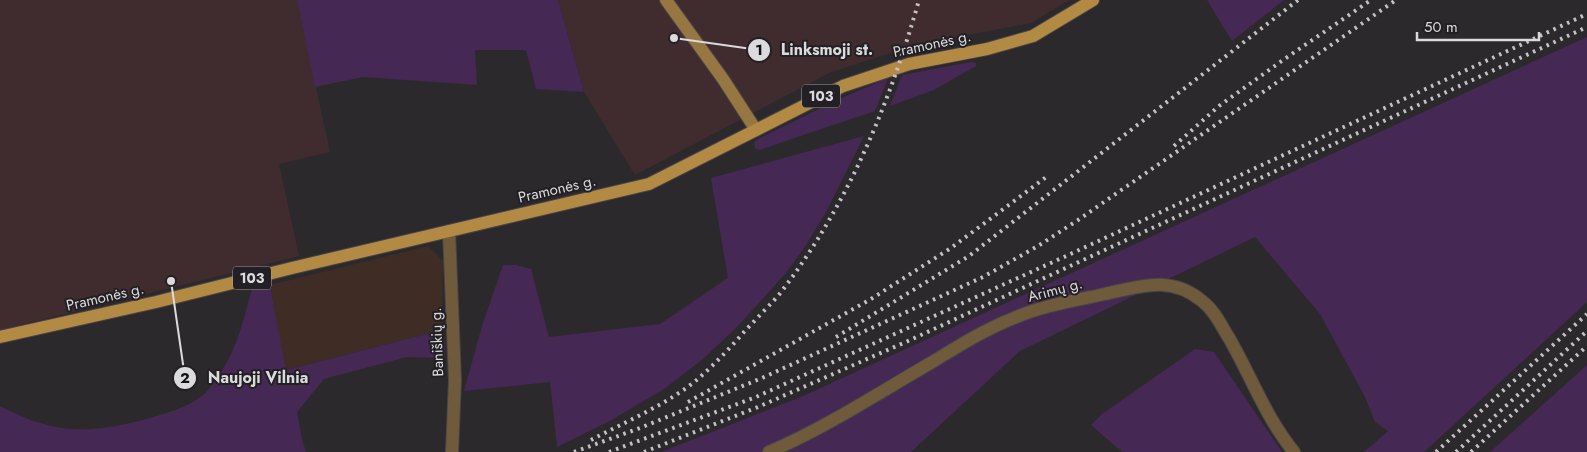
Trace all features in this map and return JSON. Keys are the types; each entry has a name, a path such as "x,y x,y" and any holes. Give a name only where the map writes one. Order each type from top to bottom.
{"main road":[{"path":"666,0 728,85 756,130"},
{"name":"Pramonės g.","path":"0,337 156,302 649,184 843,86 909,64 987,49 1033,36 1093,0"}],"street":[{"name":"Baniškių g.","path":"449,231 455,380 452,452"},
{"name":"Arimų g.","path":"769,452 804,437 965,343 1015,317 1071,301 1150,284 1169,284 1185,290 1203,301 1215,315 1243,362 1261,402 1282,437 1294,452"}],"shaded area":[{"path":"0,0 297,0 330,152 279,164 299,256 0,330"},
{"path":"297,0 558,0 584,92 536,89 526,50 475,50 477,85 363,77 315,87"},
{"path":"558,0 1069,0 1031,23 917,44 829,73 635,175 584,92"},
{"path":"1207,0 1284,0 1232,41"},
{"path":"1587,37 1587,302 1424,452 1364,452 1388,431 1375,422 1365,397 1320,314 1255,237 1020,351 911,452 661,452 801,397"},
{"path":"971,62 976,63 976,66 934,90 890,106 902,75"},
{"path":"888,78 875,111 759,150 755,148 754,142 760,138 835,101"},
{"path":"864,136 826,212 786,273 736,328 703,359 664,389 610,421 557,447 550,382 464,391 482,326 503,265 516,265 531,269 549,337 660,324 728,278 711,178"},
{"path":"428,246 443,261 442,330 285,370 270,285"},
{"path":"270,285 286,370 442,330 445,358 407,357 324,379 297,412 306,452 0,452 0,406 20,416 55,427 90,429 147,419 176,410 197,400 207,391 221,372 233,350 252,289"},
{"path":"1195,349 1214,352 1282,452 1122,452 1091,425 1102,414"},
{"path":"1587,365 1587,452 1490,452"}],"railway":[{"path":"591,440 675,396 699,378 717,362 778,296 824,228 845,192 863,155 894,79 919,0"},
{"path":"836,337 969,256 1298,0"},
{"path":"1174,146 1219,106 1371,0"},
{"path":"574,452 640,428 762,378 983,277 1038,246 1078,220 1396,0"},
{"path":"609,452 756,397 1064,257 1587,14"},
{"path":"644,452 758,407 908,341 1587,27"},
{"path":"688,402 871,299 951,248 1049,175"},
{"path":"1436,452 1587,314"},
{"path":"1456,452 1587,331"},
{"path":"1471,452 1587,346"}],"place":[{"name":"Linksmoji st.","path":"674,38"},
{"name":"Naujoji Vilnia","path":"171,281"}]}
